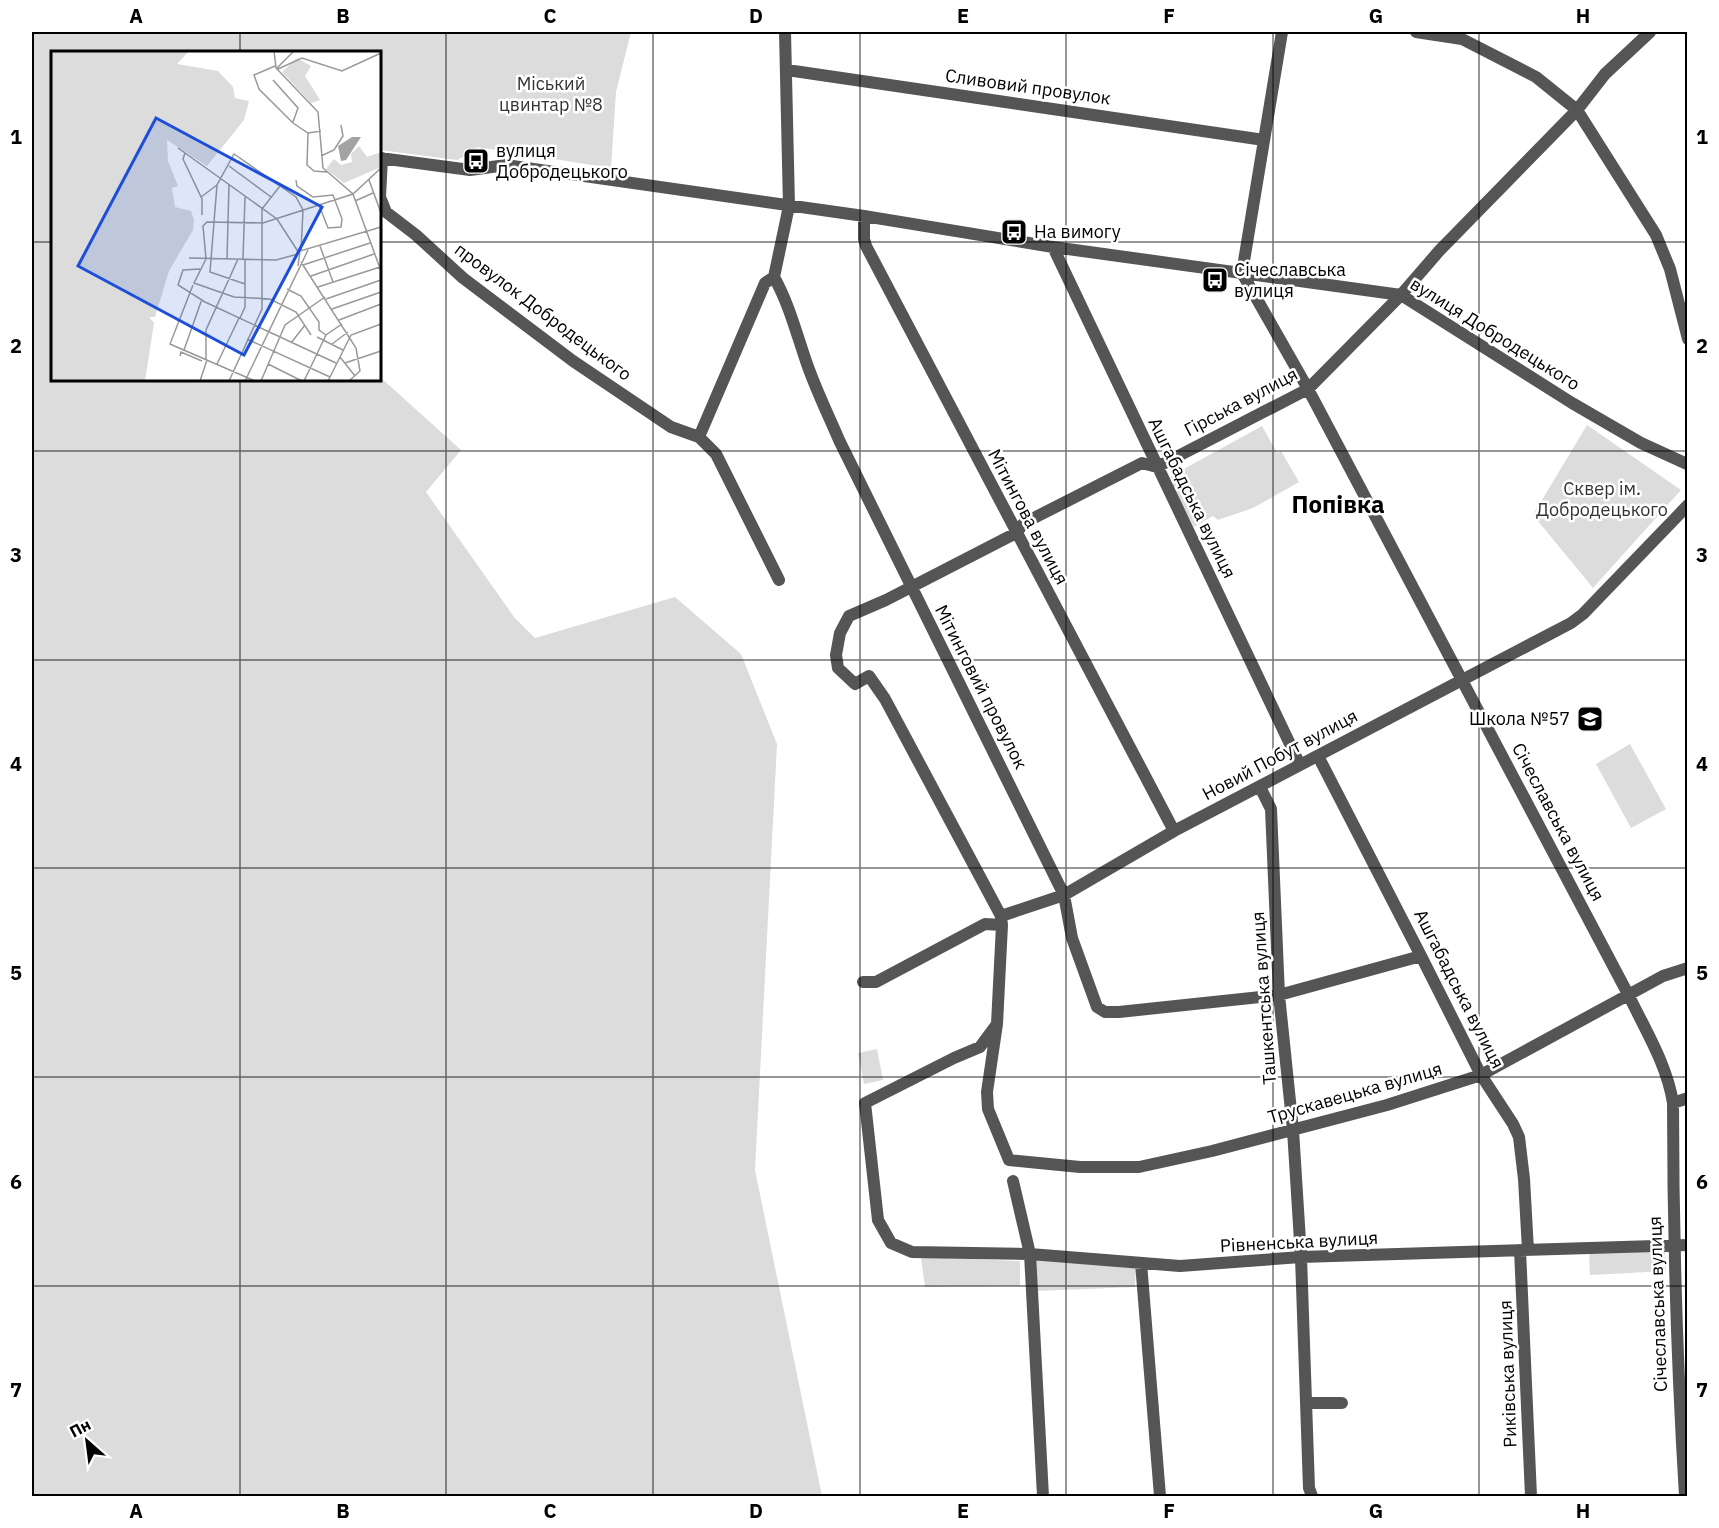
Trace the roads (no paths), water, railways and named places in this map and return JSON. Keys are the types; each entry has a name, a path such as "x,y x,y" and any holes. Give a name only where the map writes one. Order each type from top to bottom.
{"street":[{"path":"779,580 716,454 699,437 765,283 774,277 789,206 785,32"},
{"path":"1242,273 1282,32"},
{"path":"1416,32 1460,35 1536,77 1577,110 1656,235 1670,269 1688,339"},
{"name":"Гірська вулиця","path":"1001,921 885,699 869,676 855,684 838,668 836,655 840,633 849,616 1016,533 1024,523 1142,463 1157,467 1308,389 1577,110 1605,74 1650,32"},
{"name":"Сливовий провулок","path":"787,70 1264,140"},
{"name":"вулиця Добродецького","path":"381,158 470,170 506,165 864,216 1053,247 1401,295 1641,443 1687,464"},
{"name":"провулок Добродецького","path":"381,200 386,213 416,235 463,278 512,316 573,361 671,427 699,437"},
{"name":"Мітингова вулиця","path":"864,216 864,238 867,246 1174,831"},
{"name":"Ашгабадська вулиця","path":"1053,247 1300,765"},
{"name":"Січеславська вулиця","path":"1242,273 1308,389 1463,680 1629,996 1670,1085 1673,1103 1673,1246 1683,1386 1685,1497"},
{"name":"Мітинговий провулок","path":"774,277 788,305 806,362 839,440 1064,895 1072,938 1096,1007 1105,1012 1119,1012 1279,995 1421,956"},
{"name":"Новий Побут вулиця","path":"863,981 876,982 986,924 1001,921 1064,895 1174,831 1571,623 1583,614 1688,505"},
{"name":"Ашгабадська вулиця","path":"1318,756 1481,1075 1519,1137 1524,1179 1524,1250"},
{"name":"Ташкентська вулиця","path":"1260,787 1271,809 1279,995 1293,1130 1301,1257 1309,1488 1312,1497"},
{"path":"997,1024 1001,921"},
{"name":"Трускавецька вулиця","path":"997,1024 987,1092 988,1109 1008,1160 1080,1167 1139,1167 1387,1105 1481,1075 1663,976 1688,968"},
{"name":"Рівненська вулиця","path":"997,1024 980,1047 865,1103 878,1220 891,1243 912,1252 1030,1254 1180,1266 1301,1257 1688,1245"},
{"path":"1673,1103 1688,1098"},
{"path":"1013,1180 1030,1254 1043,1497"},
{"name":"Риківська вулиця","path":"1524,1250 1531,1497"},
{"path":"1141,1263 1160,1497"},
{"path":"1306,1403 1342,1403"}],"place":[{"name":"вулиця Добродецького","path":"476,161"},
{"name":"На вимогу","path":"1014,232"},
{"name":"Січеславська вулиця","path":"1215,280"},
{"name":"Школа №57","path":"1590,719"}],"district":[{"name":"Попівка","path":"1338,505"}],"park label":[{"name":"Міський цвинтар №8","path":"551,94"},
{"name":"Сквер ім. Добродецького","path":"1602,499"}]}
